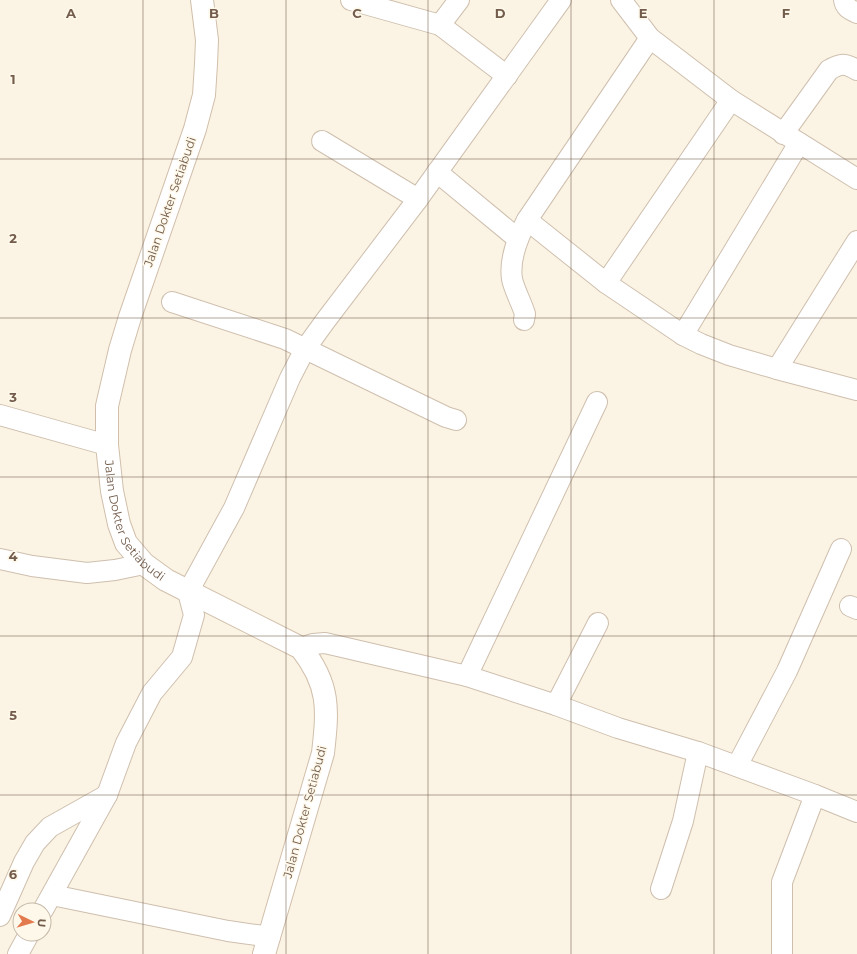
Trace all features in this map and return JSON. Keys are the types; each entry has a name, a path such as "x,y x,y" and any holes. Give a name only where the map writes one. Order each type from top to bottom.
{"main road":[{"name":"Jalan Dokter Setiabudi","path":"202,0 206,40 204,95 195,129 120,350 107,406 107,446 112,491 119,524 126,543 144,564 166,580 188,592 301,648 311,660 322,682 326,706 323,753 267,945"}],"street":[{"path":"440,25 459,0"},
{"path":"48,902 107,795 126,743 152,693 182,657 194,615 188,592 234,508 290,378 306,349 326,320 418,199 561,0"},
{"path":"844,0 844,4 849,10 857,14"},
{"path":"361,1 440,25 507,76"},
{"path":"625,1 650,38 731,100 857,179"},
{"path":"524,320 525,314 512,280 512,267 518,239 527,220 650,38"},
{"path":"683,335 829,70 838,65 846,64 857,70"},
{"path":"606,282 731,100"},
{"path":"322,141 418,199"},
{"path":"437,172 518,239"},
{"path":"527,220 606,282 683,335 729,355 857,390"},
{"path":"777,369 857,241"},
{"path":"172,302 285,339 446,417 456,420"},
{"path":"467,676 597,402"},
{"path":"0,415 107,446"},
{"path":"737,766 787,671 840,549"},
{"path":"0,559 32,566 88,573 115,570 144,564"},
{"path":"556,705 598,623"},
{"path":"301,648 313,644 325,643 467,676 556,705 618,728 698,752 815,794 857,812"},
{"path":"661,889 683,821 698,752"},
{"path":"782,954 782,882 815,794"},
{"path":"0,916 24,862 35,843 50,827 107,795"},
{"path":"52,903 228,931 267,945"},
{"path":"18,954 25,942"}]}
